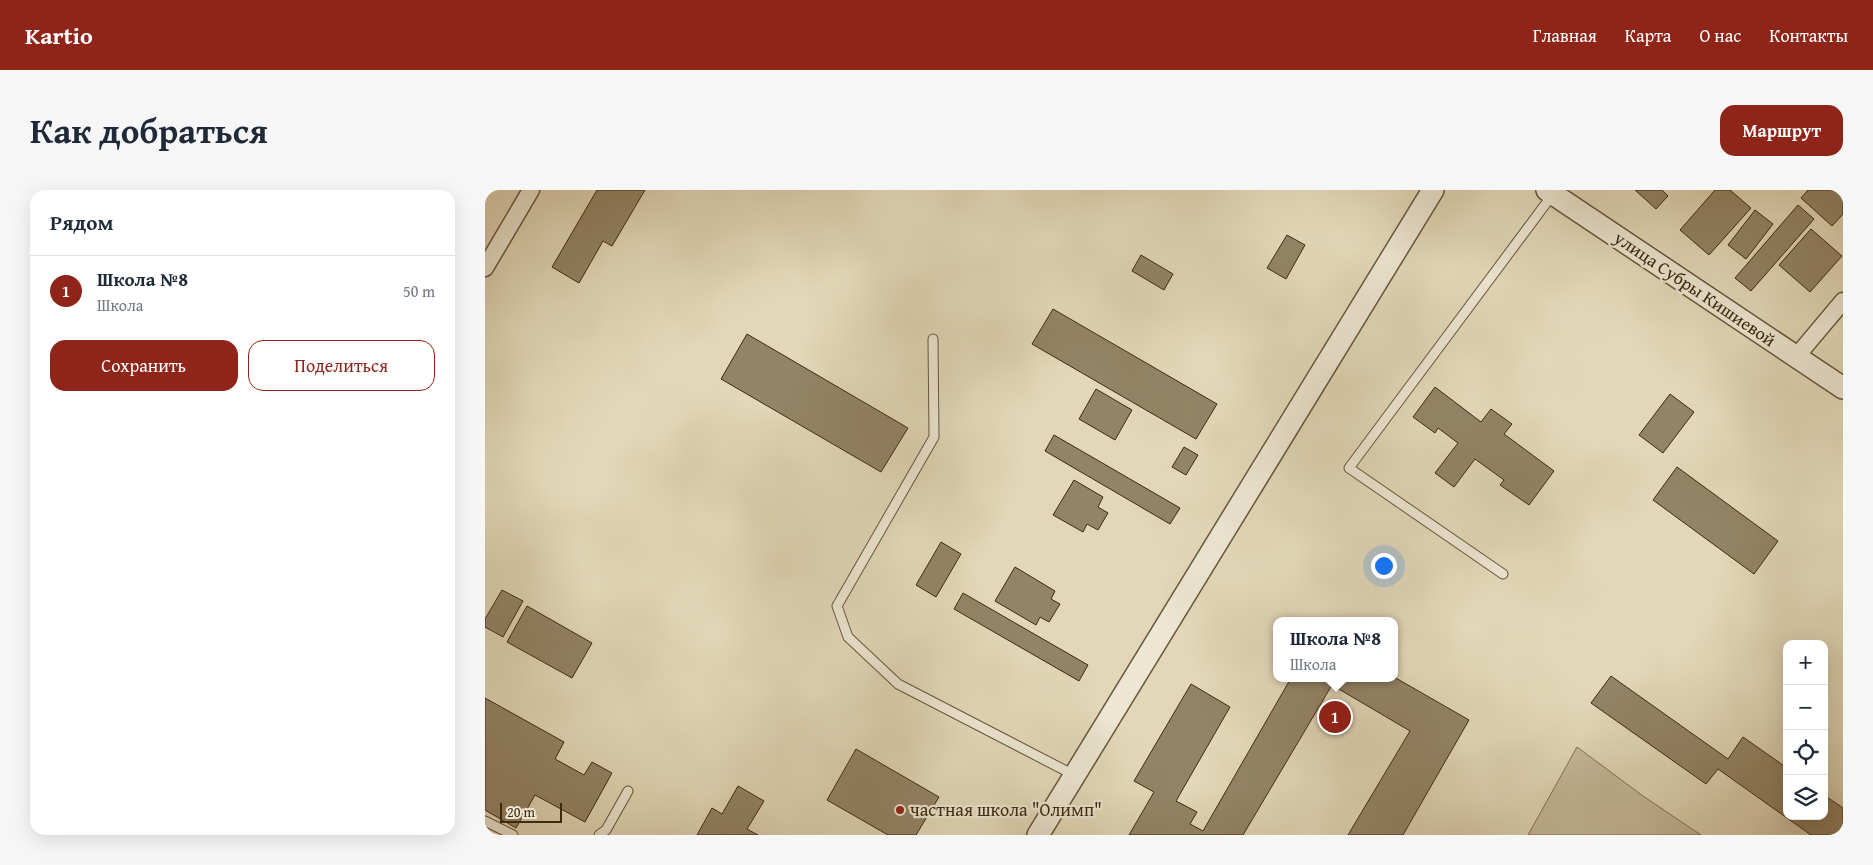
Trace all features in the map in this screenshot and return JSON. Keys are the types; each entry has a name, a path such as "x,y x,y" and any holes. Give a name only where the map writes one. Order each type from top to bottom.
{"street":[{"path":"485,268 531,190"},
{"path":"1038,835 1433,190"},
{"name":"улица Субры Кишиевой","path":"1550,192 1843,388"},
{"path":"1796,357 1843,301"}],"lane":[{"path":"1503,574 1349,468 1550,192"},
{"path":"933,339 934,437 837,606 848,637 898,684 1074,775"},
{"path":"599,835 606,830 628,791"},
{"path":"485,821 513,835"}],"shaded area":[{"path":"1577,747 1643,796 1701,835 1528,835"}],"building":[{"path":"597,190 645,190 612,246 603,241 579,283 552,267"},
{"path":"1635,190 1662,190 1668,196 1656,209"},
{"path":"1715,190 1730,190 1751,208 1709,255 1680,230"},
{"path":"1808,190 1843,190 1843,214 1832,226 1801,198"},
{"path":"1798,205 1814,219 1751,291 1735,278"},
{"path":"1755,210 1773,224 1746,259 1728,245"},
{"path":"1811,229 1842,256 1810,292 1779,265"},
{"path":"1287,235 1305,245 1286,279 1267,268"},
{"path":"1141,255 1173,274 1164,290 1132,271"},
{"path":"1053,309 1217,404 1196,439 1032,344"},
{"path":"747,334 908,428 881,472 721,379"},
{"path":"1435,387 1481,422 1491,409 1512,424 1504,434 1554,471 1529,505 1500,485 1504,480 1475,459 1454,487 1435,473 1458,443 1438,428 1435,433 1413,417"},
{"path":"1096,389 1132,410 1115,440 1079,419"},
{"path":"1670,394 1694,412 1663,453 1639,435"},
{"path":"1054,435 1180,508 1170,524 1045,451"},
{"path":"1184,447 1198,455 1186,475 1172,467"},
{"path":"1677,467 1778,541 1754,574 1653,500"},
{"path":"1074,480 1103,497 1098,507 1108,513 1098,530 1087,524 1083,532 1053,515"},
{"path":"941,542 961,554 936,597 916,585"},
{"path":"1015,567 1055,591 1051,599 1060,604 1049,622 1040,617 1036,625 995,601"},
{"path":"502,590 523,601 503,637 485,627 485,619"},
{"path":"963,593 1088,665 1079,681 954,609"},
{"path":"527,606 592,643 572,678 507,642"},
{"path":"1611,676 1728,759 1743,737 1783,765 1783,815 1718,769 1706,784 1591,703"},
{"path":"1398,679 1469,720 1403,835 1348,835 1410,731 1332,685 1243,835 1129,835 1154,792 1134,781 1191,684 1230,707 1176,801 1197,812 1190,824 1203,831 1289,682 1398,682"},
{"path":"485,698 564,742 555,759 584,775 592,762 612,773 585,822 535,795 516,828 485,810"},
{"path":"856,749 939,797 916,835 888,835 827,800"},
{"path":"738,786 764,801 747,829 758,835 697,835 712,808 722,814"},
{"path":"1828,798 1843,808 1843,835 1811,835 1790,820 1828,820"}],"place":[{"name":"Школа №8","path":"1335,717"},
{"name":"частная школа \"Олимп\"","path":"900,810"}]}
